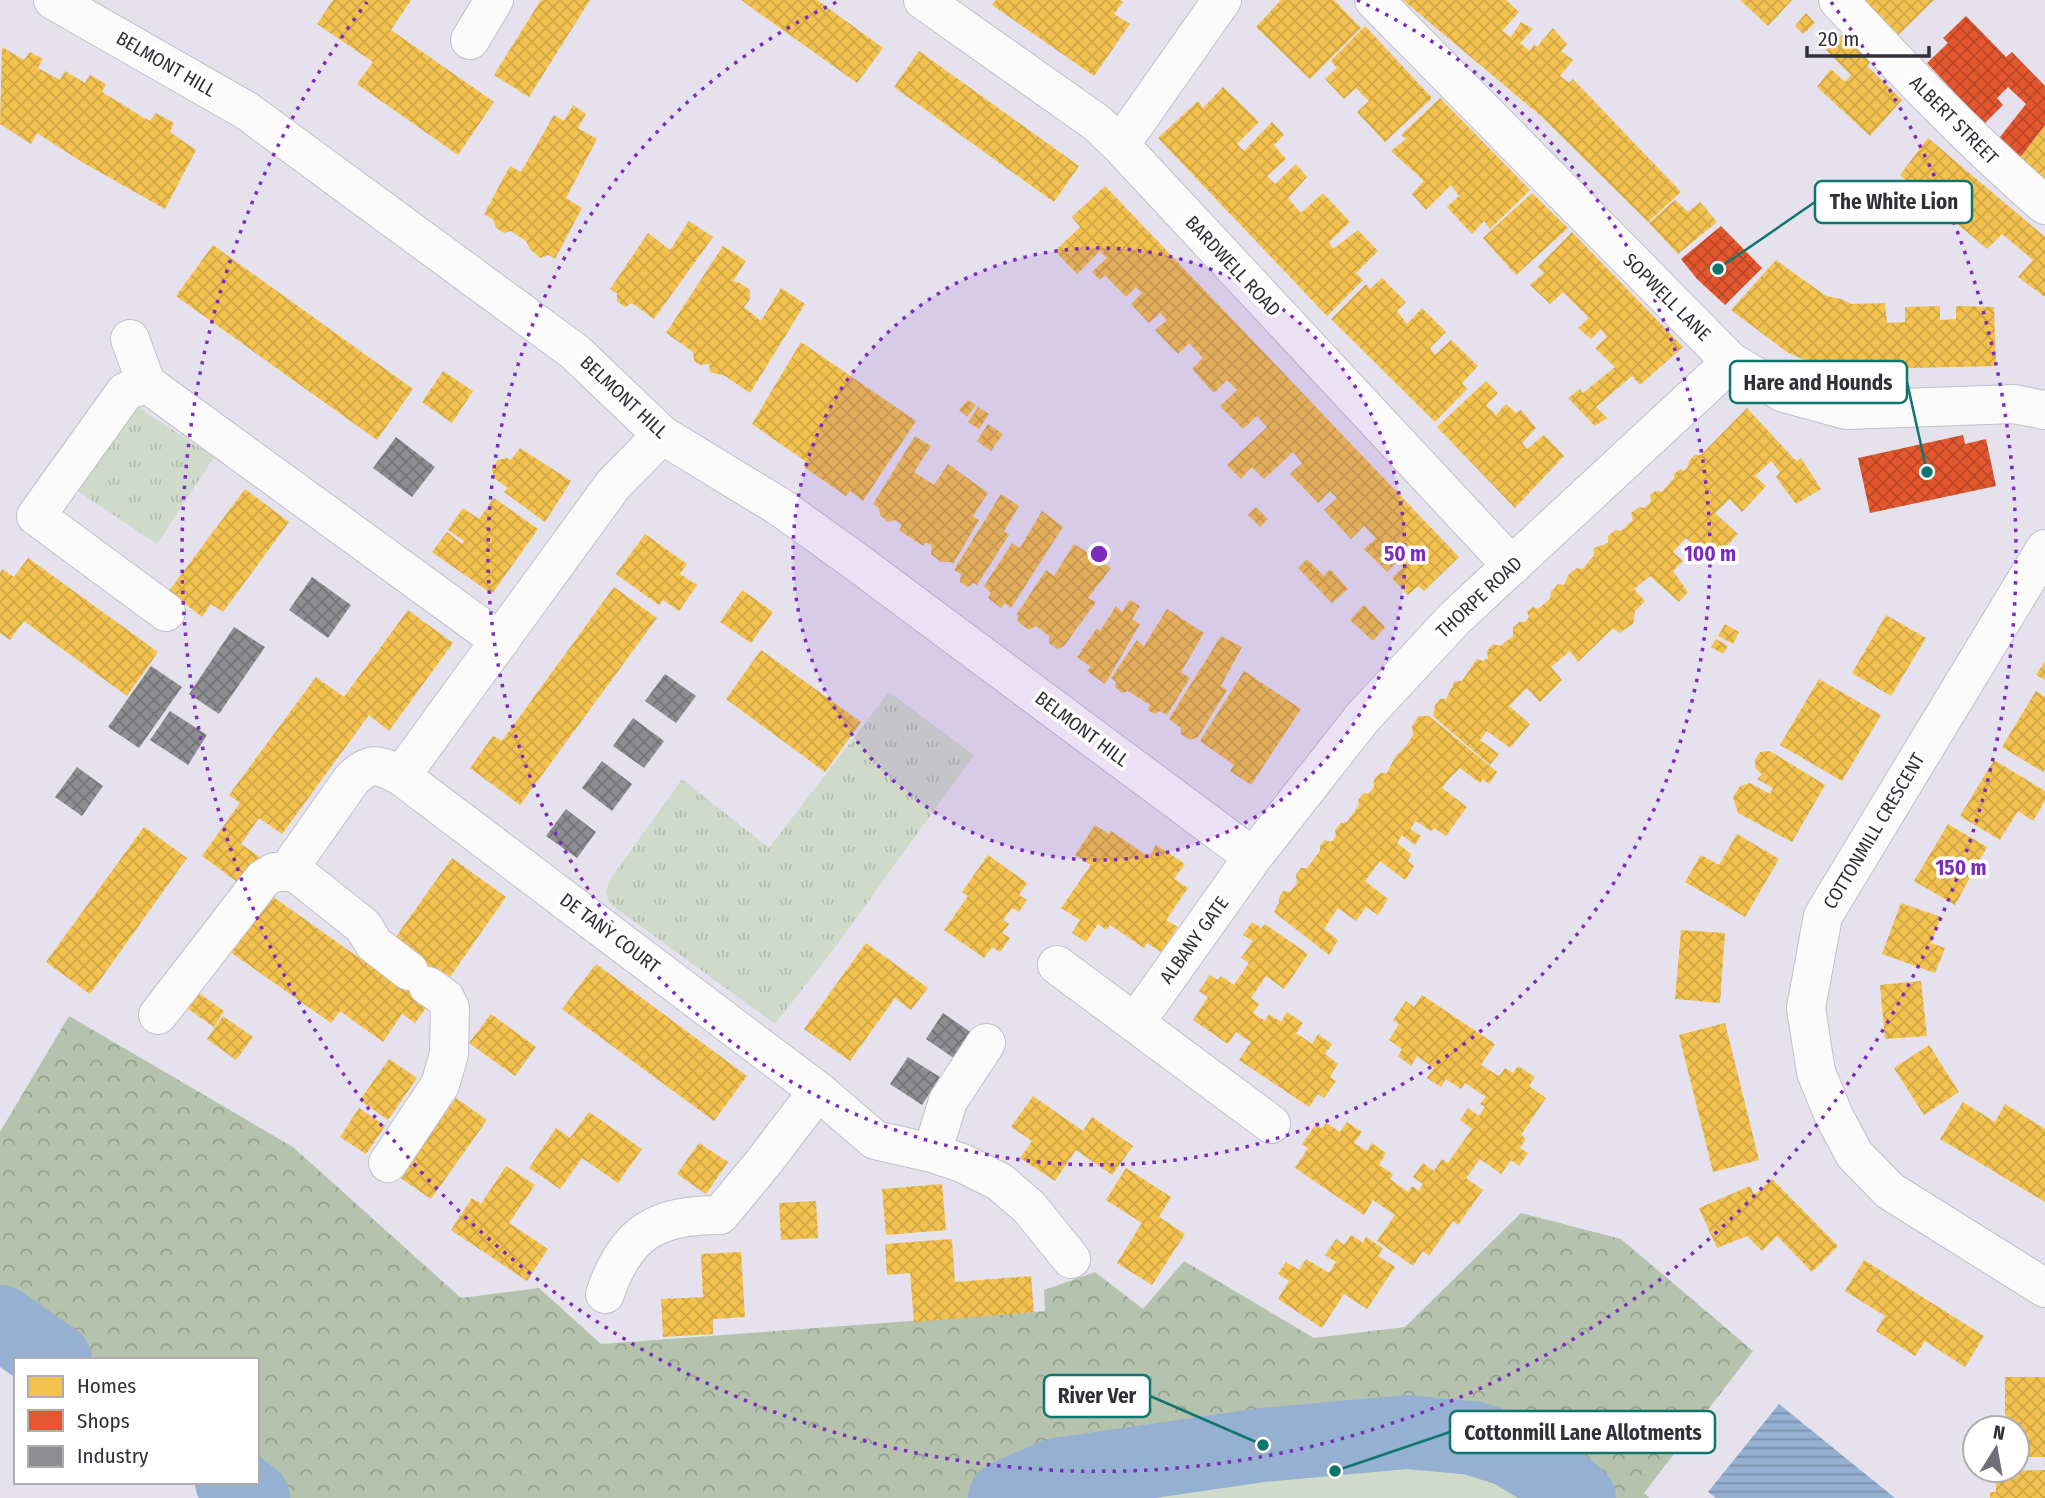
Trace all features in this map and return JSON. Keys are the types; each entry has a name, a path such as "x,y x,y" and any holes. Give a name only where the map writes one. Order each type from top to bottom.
{"street":[{"name":"BELMONT HILL","path":"53,0 247,111 575,352 662,435 780,507 1254,857"},
{"path":"470,40 494,0"},
{"name":"BARDWELL ROAD","path":"923,0 1097,123 1120,145 1512,566"},
{"path":"1120,145 1222,0"},
{"name":"SOPWELL LANE","path":"1374,0 1731,362 1784,393 1846,410 2014,404 2045,410"},
{"name":"ALBERT STREET","path":"1838,0 1933,101 1998,165 2045,205"},
{"path":"130,339 146,383 500,640"},
{"name":"THORPE ROAD","path":"1254,857 1363,717 1455,618 1731,362"},
{"path":"146,383 125,392 36,516 166,612"},
{"path":"401,776 613,485 662,435"},
{"name":"COTTONMILL CRESCENT","path":"2045,549 1823,916 1806,1008 1816,1072 1833,1114 1854,1154 1890,1191 2045,1288"},
{"name":"DE TANY COURT","path":"295,872 295,860 352,779 363,768 381,766 401,776 818,1091 875,1140 932,1153"},
{"name":"ALBANY GATE","path":"1135,1023 1254,857"},
{"path":"158,1015 263,878 274,872 295,872 363,926 374,944 444,998 450,1008 449,1054 440,1085 388,1163"},
{"path":"1057,965 1271,1124"},
{"path":"986,1043 948,1101 932,1153 962,1163 1000,1182 1029,1208 1071,1259"},
{"path":"605,1294 615,1266 635,1239 655,1226 678,1217 720,1215 818,1091"}],"green space":[{"path":"133,404 214,457 157,544 75,489"},
{"path":"889,692 974,755 836,946 775,1024 609,903 606,892 609,881 682,779 769,848"},
{"path":"69,1016 293,1147 461,1298 539,1288 601,1344 1045,1311 1044,1290 1095,1272 1143,1309 1184,1261 1314,1338 1405,1327 1521,1213 1621,1239 1753,1351 1644,1493 1650,1498 1550,1498 1511,1471 1488,1460 1435,1450 1373,1449 1279,1455 1059,1485 1026,1498 225,1498 205,1484 259,1484 259,1358 15,1358 0,1348 0,1132"},
{"path":"1407,1449 1479,1457 1522,1477 1550,1498 1026,1498 1059,1485 1310,1451"}],"water":[{"path":"1779,1404 1895,1498 1716,1498 1708,1492"}],"building: Homes":[{"path":"333,0 411,0 391,30 494,102 458,155 357,84 373,62 317,24"},
{"path":"541,0 590,0 529,97 494,75"},
{"path":"741,0 817,0 883,48 857,83"},
{"path":"996,0 1120,0 1123,2 1114,14 1130,24 1094,76 992,5"},
{"path":"1281,0 1334,0 1361,28 1310,79 1256,27"},
{"path":"1403,0 1506,0 1519,12 1502,31 1511,37 1521,22 1533,29 1520,43 1530,51 1534,44 1537,47 1553,28 1567,44 1561,51 1573,60 1560,76 1569,83 1573,79 1681,192 1648,222 1541,116"},
{"path":"1740,0 1792,0 1768,26"},
{"path":"1863,0 1934,0 1896,37"},
{"path":"1806,13 1815,23 1803,34 1795,26"},
{"path":"1365,26 1432,98 1385,142 1357,112 1369,101 1356,88 1344,99 1325,79 1337,68 1331,61"},
{"path":"1843,34 1870,62 1867,66 1902,100 1870,136 1817,87 1831,69 1845,82 1851,75 1826,50"},
{"path":"2,47 24,60 30,52 43,59 38,68 60,80 65,71 85,83 90,75 106,84 102,92 141,116 150,121 156,113 174,123 170,132 196,150 165,209 37,133 31,144 0,124"},
{"path":"919,51 1079,166 1054,202 894,87"},
{"path":"1223,87 1259,122 1237,144 1244,151 1272,122 1284,135 1274,145 1286,159 1267,176 1275,184 1296,164 1307,177 1288,198 1301,213 1323,193 1350,222 1329,242 1333,249 1358,230 1378,251 1356,273 1363,280 1327,316 1158,138 1198,101 1203,108"},
{"path":"1440,98 1530,190 1490,229 1484,221 1472,234 1447,207 1459,196 1451,185 1426,210 1412,194 1424,181 1391,151 1406,139 1401,135"},
{"path":"573,105 586,114 578,128 597,139 566,198 582,208 555,259 549,255 540,258 526,241 511,231 504,233 495,227 494,220 484,214 510,166 521,172 554,115 564,121"},
{"path":"2045,125 2045,184 2016,163"},
{"path":"1928,138 2045,237 2045,297 2018,277 2033,260 2002,234 1987,249 1900,175"},
{"path":"1105,186 1459,557 1424,591 1418,586 1408,595 1392,578 1403,567 1397,562 1387,572 1364,549 1376,538 1364,526 1351,539 1324,510 1337,498 1330,491 1318,503 1290,474 1302,463 1293,452 1264,479 1252,467 1241,479 1227,465 1267,427 1257,416 1243,429 1220,406 1237,390 1227,380 1214,393 1192,369 1203,358 1189,343 1178,354 1155,330 1167,320 1160,313 1149,323 1131,304 1142,293 1136,287 1126,297 1105,275 1100,280 1092,272 1107,258 1100,251 1077,274 1055,251 1080,227 1072,217"},
{"path":"1532,193 1568,228 1516,275 1483,238"},
{"path":"1675,200 1688,212 1700,202 1717,222 1678,254 1649,223"},
{"path":"689,221 713,237 654,319 632,303 625,307 617,301 617,293 610,289 648,233 670,250"},
{"path":"1572,232 1683,347 1640,385 1632,376 1596,407 1607,418 1595,426 1568,398 1580,389 1583,393 1615,367 1595,348 1607,337 1601,329 1591,339 1578,328 1589,318 1563,292 1550,304 1530,285 1544,273 1538,267"},
{"path":"213,245 413,389 377,440 176,296"},
{"path":"723,246 746,261 733,281 750,290 750,299 744,307 761,321 781,288 805,304 750,393 725,376 710,372 709,364 701,365 694,361 693,352 666,333"},
{"path":"1776,260 1826,296 1851,304 1885,303 1887,323 1905,322 1905,307 1940,306 1940,320 1956,319 1956,306 1994,307 1996,366 1827,370 1787,352 1731,310"},
{"path":"1382,278 1406,302 1397,311 1407,324 1422,308 1446,332 1430,348 1435,355 1451,340 1478,366 1462,383 1467,389 1435,422 1331,319 1366,284 1370,289"},
{"path":"801,342 916,421 863,501 850,491 846,496 804,467 808,463 752,424"},
{"path":"443,371 473,391 452,423 422,402"},
{"path":"1486,381 1498,393 1486,405 1496,415 1506,404 1516,413 1521,410 1536,428 1522,443 1527,449 1544,435 1564,456 1515,508 1437,427"},
{"path":"968,400 976,405 967,417 959,410"},
{"path":"978,407 989,414 979,429 968,422"},
{"path":"1747,408 1796,461 1801,458 1821,489 1796,504 1776,477 1780,472 1771,461 1755,476 1766,486 1742,512 1730,499 1715,513 1738,534 1712,562 1686,538 1673,552 1683,561 1673,571 1688,592 1679,602 1650,576 1634,589 1645,601 1635,611 1633,624 1619,633 1613,628 1578,662 1570,651 1551,667 1562,680 1540,702 1527,688 1509,706 1530,724 1510,748 1487,731 1480,740 1499,754 1490,765 1433,716 1435,705 1440,699 1446,699 1455,681 1462,681 1477,659 1483,661 1488,658 1487,651 1493,644 1500,646 1513,636 1513,628 1529,617 1527,612 1533,607 1538,609 1550,599 1551,592 1558,584 1564,585 1569,574 1577,568 1583,569 1594,555 1594,548 1608,543 1608,536 1615,530 1621,531 1633,520 1631,513 1651,502 1650,495 1655,491 1662,492 1674,478 1674,474 1680,469 1684,471 1695,455 1701,455"},
{"path":"988,424 1003,434 991,451 977,441"},
{"path":"915,436 931,446 914,472 934,485 948,464 988,493 973,516 979,520 953,564 941,562 931,554 932,546 926,542 923,546 899,530 902,525 895,520 888,522 873,504"},
{"path":"520,448 571,481 545,522 504,492 508,488 494,478 492,468 498,460 511,460"},
{"path":"245,489 289,522 223,612 211,604 202,617 169,591"},
{"path":"1001,494 1019,506 1004,531 1009,535 977,585 974,583 968,587 960,582 961,574 954,570"},
{"path":"494,498 538,529 492,594 432,552 447,532 462,544 464,541 448,530 463,508 479,519"},
{"path":"1256,507 1268,519 1260,527 1248,515"},
{"path":"1042,511 1063,527 1011,608 1005,603 1001,608 988,598 991,593 984,586 1012,543 1020,548"},
{"path":"645,534 687,564 680,574 697,585 679,611 663,600 659,605 616,574"},
{"path":"1074,544 1111,568 1088,598 1096,602 1064,646 1057,649 1049,643 1049,636 1036,626 1029,630 1018,622 1017,614 1046,570 1054,576"},
{"path":"28,558 158,652 127,696 24,621 10,640 0,633 0,573 2,569 14,577"},
{"path":"1307,559 1324,576 1330,569 1348,589 1332,603 1298,568"},
{"path":"614,587 657,618 520,805 470,768 493,736 502,741"},
{"path":"742,590 773,612 751,643 720,622"},
{"path":"1130,600 1140,606 1132,619 1140,624 1105,684 1087,671 1091,667 1077,657 1097,628 1100,631 1116,606 1122,612"},
{"path":"1364,605 1385,627 1373,641 1350,620"},
{"path":"1167,609 1204,633 1181,672 1190,678 1167,715 1148,710 1150,705 1128,691 1122,693 1111,678 1137,640 1144,646"},
{"path":"408,610 453,643 389,731 369,715 282,834 259,818 241,844 264,860 244,887 202,856 240,803 229,795 316,677 344,697"},
{"path":"1886,615 1926,638 1891,696 1852,673"},
{"path":"1725,624 1739,632 1733,644 1718,636"},
{"path":"1221,636 1242,647 1221,686 1227,690 1198,737 1190,740 1181,734 1181,728 1169,719"},
{"path":"1716,639 1728,646 1723,654 1711,647"},
{"path":"761,650 861,722 825,772 726,699"},
{"path":"2045,661 2045,680 2036,675"},
{"path":"1244,671 1301,709 1251,785 1230,771 1234,765 1200,741"},
{"path":"1819,679 1881,715 1842,781 1780,745"},
{"path":"2036,691 2045,697 2043,772 2002,747"},
{"path":"1419,716 1429,716 1497,772 1489,784 1483,779 1480,783 1460,768 1449,779 1442,788 1467,807 1446,836 1434,828 1431,831 1416,821 1410,829 1421,836 1415,845 1402,835 1397,843 1411,854 1408,861 1414,866 1405,880 1380,861 1365,881 1388,899 1378,915 1366,907 1356,921 1338,908 1324,929 1338,940 1329,955 1274,912 1279,898 1283,891 1290,892 1297,883 1296,875 1301,868 1307,868 1325,840 1331,842 1336,836 1335,830 1341,823 1347,822 1359,805 1358,800 1374,787 1374,779 1380,773 1387,773 1395,757 1413,735 1412,726"},
{"path":"1770,751 1825,785 1792,842 1738,813 1733,797 1740,786 1750,783 1770,794 1773,788 1757,779 1762,774 1756,769 1755,760 1760,752"},
{"path":"1994,760 2045,791 2045,801 2033,821 2018,811 2000,840 1960,816"},
{"path":"1948,824 1987,847 1955,905 1914,881"},
{"path":"1095,825 1109,834 1111,831 1149,857 1156,845 1185,864 1174,879 1188,888 1166,920 1178,927 1161,952 1147,943 1144,948 1110,925 1106,930 1098,924 1086,942 1072,933 1080,920 1061,908 1091,865 1075,855"},
{"path":"144,827 187,858 90,994 46,962"},
{"path":"1737,834 1779,859 1745,917 1685,882 1701,855 1719,865"},
{"path":"988,855 1027,883 1019,895 1027,900 1019,912 1012,908 1003,920 1009,924 1002,933 1010,938 1000,952 992,947 984,958 944,930 968,896 962,892"},
{"path":"452,858 506,897 450,977 440,970 419,999 428,1005 415,1023 402,1014 383,1042 340,1011 331,1023 229,951 269,894 372,967"},
{"path":"1901,903 1941,917 1931,943 1945,948 1935,973 1882,954"},
{"path":"1252,922 1261,928 1265,924 1308,954 1284,989 1266,976 1251,998 1259,1004 1253,1013 1265,1021 1269,1014 1281,1022 1287,1012 1303,1023 1296,1033 1312,1044 1318,1034 1332,1044 1325,1054 1338,1064 1330,1077 1336,1081 1324,1098 1318,1094 1309,1107 1239,1060 1251,1042 1236,1032 1228,1044 1193,1020 1208,997 1199,991 1210,975 1218,980 1221,976 1234,985 1249,963 1241,958 1253,941 1243,935"},
{"path":"1681,930 1725,933 1720,1003 1675,999"},
{"path":"866,943 928,988 911,1010 895,998 850,1061 804,1029"},
{"path":"596,964 747,1076 714,1121 562,1009"},
{"path":"1921,981 1927,1036 1885,1039 1880,985"},
{"path":"199,993 224,1011 214,1027 188,1009"},
{"path":"1422,995 1495,1044 1481,1065 1499,1076 1505,1068 1513,1073 1518,1066 1535,1077 1529,1086 1546,1098 1521,1135 1526,1139 1520,1148 1528,1153 1519,1166 1511,1160 1501,1174 1480,1159 1466,1178 1483,1190 1458,1225 1453,1221 1429,1256 1423,1251 1413,1266 1377,1241 1395,1215 1373,1200 1364,1215 1295,1168 1308,1148 1302,1144 1316,1124 1322,1129 1326,1123 1340,1132 1347,1122 1362,1132 1354,1143 1367,1151 1372,1143 1386,1153 1379,1165 1393,1174 1390,1179 1408,1192 1412,1186 1419,1191 1423,1184 1413,1177 1423,1163 1434,1171 1442,1159 1448,1163 1472,1129 1460,1120 1468,1108 1479,1116 1485,1107 1480,1104 1486,1097 1465,1083 1461,1089 1446,1079 1441,1087 1427,1078 1434,1068 1417,1056 1411,1066 1398,1056 1402,1049 1389,1040 1399,1024 1393,1020 1406,1001 1414,1007"},
{"path":"491,1014 536,1047 515,1076 469,1043"},
{"path":"223,1016 253,1037 236,1060 207,1039"},
{"path":"1725,1023 1759,1160 1713,1172 1679,1035"},
{"path":"1929,1045 1959,1092 1924,1115 1894,1068"},
{"path":"389,1059 417,1078 388,1120 360,1100"},
{"path":"1033,1096 1083,1131 1092,1117 1133,1146 1112,1175 1076,1150 1055,1181 1020,1158 1032,1141 1011,1127"},
{"path":"456,1098 487,1120 431,1199 399,1177"},
{"path":"1963,1102 1995,1122 2005,1104 2045,1129 2045,1202 1940,1139"},
{"path":"359,1108 385,1126 366,1154 340,1137"},
{"path":"589,1112 642,1149 618,1183 582,1158 560,1189 529,1168 556,1128 570,1138"},
{"path":"699,1143 728,1162 706,1194 677,1174"},
{"path":"506,1166 535,1185 509,1223 548,1249 527,1281 451,1230 472,1198 481,1204"},
{"path":"1126,1168 1171,1197 1159,1217 1185,1234 1152,1285 1117,1263 1142,1223 1106,1200"},
{"path":"1772,1179 1838,1246 1812,1272 1777,1236 1762,1251 1747,1236 1717,1248 1699,1208 1750,1186 1754,1195"},
{"path":"942,1184 946,1230 886,1235 882,1189"},
{"path":"816,1201 818,1238 781,1240 779,1203"},
{"path":"1351,1235 1363,1243 1366,1237 1383,1248 1378,1256 1395,1267 1367,1309 1344,1294 1322,1328 1278,1299 1289,1281 1278,1274 1286,1262 1299,1270 1306,1259 1329,1273 1336,1262 1325,1255 1336,1239 1344,1245"},
{"path":"952,1239 955,1282 1031,1276 1034,1312 914,1322 910,1273 887,1275 885,1244"},
{"path":"741,1252 745,1317 713,1319 713,1334 663,1337 661,1299 703,1297 701,1254"},
{"path":"1864,1260 1984,1336 1965,1367 1925,1341 1915,1356 1876,1331 1885,1316 1845,1291"},
{"path":"2005,1377 2045,1377 2045,1457 2031,1457 2031,1414 2005,1414"},
{"path":"2031,1470 2045,1470 2045,1498 1990,1498 1990,1492 1996,1492 1996,1484 2031,1484"}],"building: Shops":[{"path":"1966,16 2006,57 2012,52 2045,86 2045,125 2016,163 1996,142 2026,104 2008,87 1997,98 2003,105 1984,124 1927,63 1948,43 1943,38"},
{"path":"1721,226 1762,268 1725,305 1697,279 1681,259"},
{"path":"1963,435 1965,444 1986,439 1996,486 1870,513 1858,458"}],"building: Industry":[{"path":"396,437 435,467 412,497 373,468"},
{"path":"312,577 351,605 328,638 289,610"},
{"path":"234,627 265,647 219,714 189,694"},
{"path":"151,666 182,687 139,748 108,727"},
{"path":"665,674 696,696 676,723 645,701"},
{"path":"170,711 207,735 188,765 150,740"},
{"path":"633,718 664,741 644,768 613,746"},
{"path":"602,761 632,784 612,811 582,788"},
{"path":"77,767 103,786 82,816 55,797"},
{"path":"566,809 596,832 577,858 546,836"},
{"path":"943,1013 972,1033 955,1059 926,1039"},
{"path":"908,1057 940,1077 922,1105 890,1084"}],"waterway":[{"path":"0,1322 52,1358"},
{"path":"1005,1498 1055,1475 1263,1445 1407,1432 1472,1438 1510,1450 1548,1473 1579,1498"},
{"path":"235,1484 253,1498"}],"place":[{"name":"The White Lion","path":"1718,269"},
{"name":"Hare and Hounds","path":"1927,472"},
{"name":"River Ver","path":"1263,1445"},
{"name":"Cottonmill Lane Allotments","path":"1335,1471"}]}
